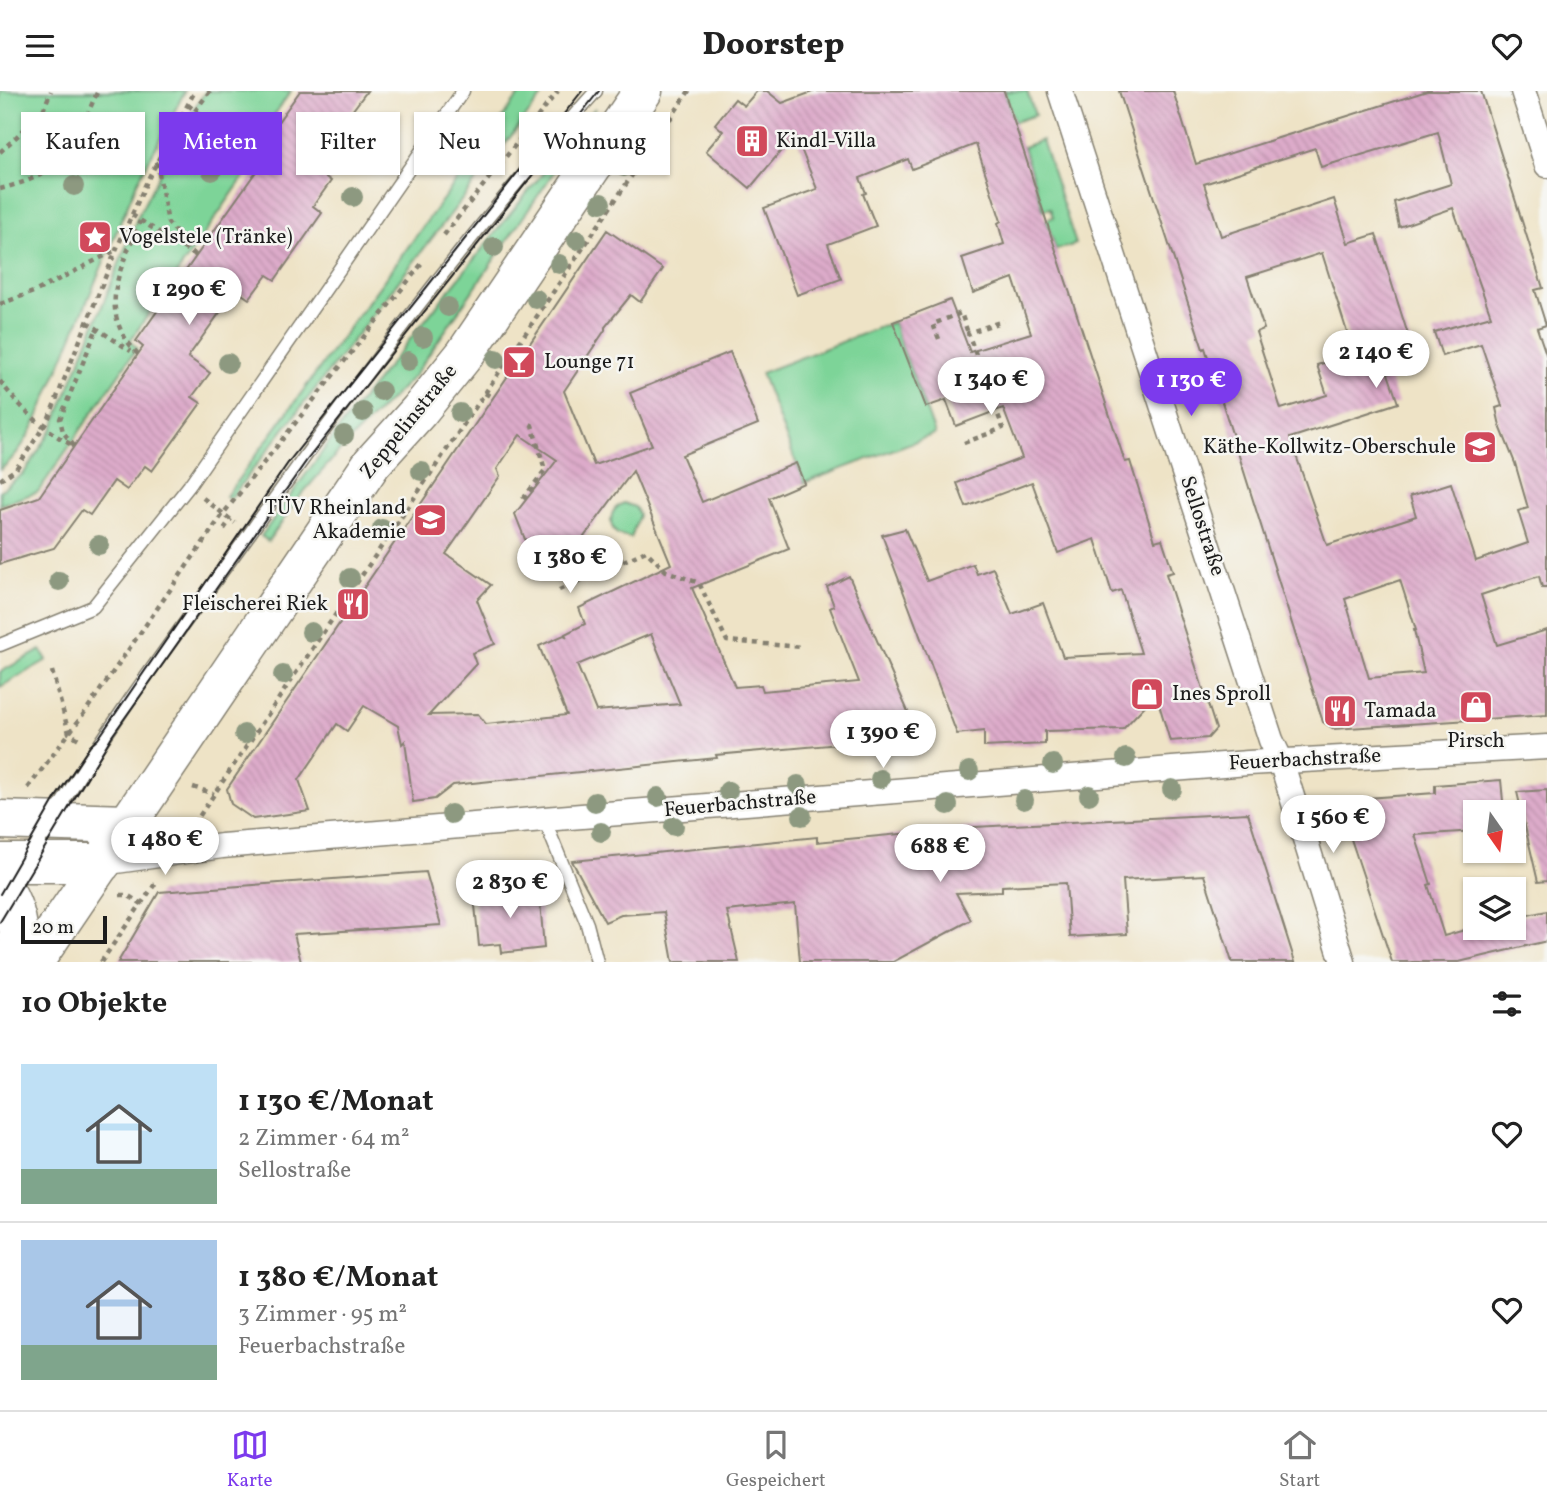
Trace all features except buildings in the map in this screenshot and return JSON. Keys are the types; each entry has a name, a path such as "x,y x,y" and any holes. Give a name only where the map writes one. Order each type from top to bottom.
{"main road":[{"name":"Zeppelinstraße","path":"34,962 372,463 465,354 643,91"},
{"path":"11,808 51,820 127,824"},
{"path":"18,962 20,934 10,882 102,863"}],"street":[{"name":"Sellostraße","path":"1060,91 1271,740 1281,761 1343,962"},
{"path":"1523,91 1547,165"},
{"name":"Feuerbachstraße","path":"102,863 222,846 544,819 1281,761 1547,747"}],"lane":[{"path":"0,645 93,607 189,486 463,91"},
{"path":"10,882 108,732 399,327 536,157 596,91"},
{"path":"544,819 587,924 597,962"}],"path":[{"path":"0,152 42,113 51,91"},
{"path":"0,189 49,171 68,154 99,91"},
{"path":"0,480 16,469 44,427 116,250 195,91"},
{"path":"195,111 210,91"},
{"path":"436,245 558,91"},
{"path":"214,794 689,91"},
{"path":"157,163 190,151 226,149 262,163 188,105"},
{"path":"132,215 196,256 168,223 157,163"},
{"path":"87,322 138,354 124,340 115,314 116,283 140,221"},
{"path":"0,304 36,291 116,250"},
{"path":"11,808 69,733 223,514 427,256"},
{"path":"939,339 933,324 961,313 969,343 1003,428 964,443"},
{"path":"968,333 1003,321"},
{"path":"0,381 44,427 74,446 63,432 60,419 97,328"},
{"path":"485,393 494,398"},
{"path":"523,499 545,470 531,425 528,423"},
{"path":"189,486 249,534"},
{"path":"225,529 230,519"},
{"path":"559,590 646,551 666,571 699,583 727,641 802,647"},
{"path":"52,671 69,733"},
{"path":"101,962 176,852"}],"green space":[{"path":"0,91 185,91 174,112 159,112 159,141 145,168 145,112 21,112 21,175 141,175 37,420 21,447 0,470"},
{"path":"206,91 291,91 276,112 191,112"},
{"path":"522,91 546,91 530,112 519,112 519,126 505,144 505,114"},
{"path":"1004,91 1027,91 1035,115 1014,122"},
{"path":"1042,140 1076,244 1056,250 1046,220 1053,217 1050,208 1043,210 1023,147"},
{"path":"159,175 245,175 130,341 137,348 38,492 0,505 0,491 24,473 53,428 139,214"},
{"path":"461,175 481,175 230,499 226,496"},
{"path":"541,175 552,175 414,376 342,448 301,495 268,541 261,536 346,419"},
{"path":"893,322 935,434 804,483 761,373"},
{"path":"624,503 635,507 639,515 631,538 617,534 611,521 613,512"},
{"path":"41,650 47,660 0,687 0,672"}],"tram line":[{"path":"0,894 56,797 90,746 98,739 290,460 582,91"},
{"path":"0,922 112,736 307,460 599,91"}],"place":[{"name":"Kindl-Villa","path":"752,141"},
{"name":"Vogelstele (Tränke)","path":"95,237"},
{"name":"Lounge 71","path":"519,362"},
{"name":"Käthe-Kollwitz-Oberschule","path":"1480,447"},
{"name":"TÜV Rheinland Akademie","path":"430,520"},
{"name":"Fleischerei Riek","path":"353,604"},
{"name":"Ines Sproll","path":"1147,694"},
{"name":"Pirsch","path":"1476,707"},
{"name":"Tamada","path":"1340,711"}]}
